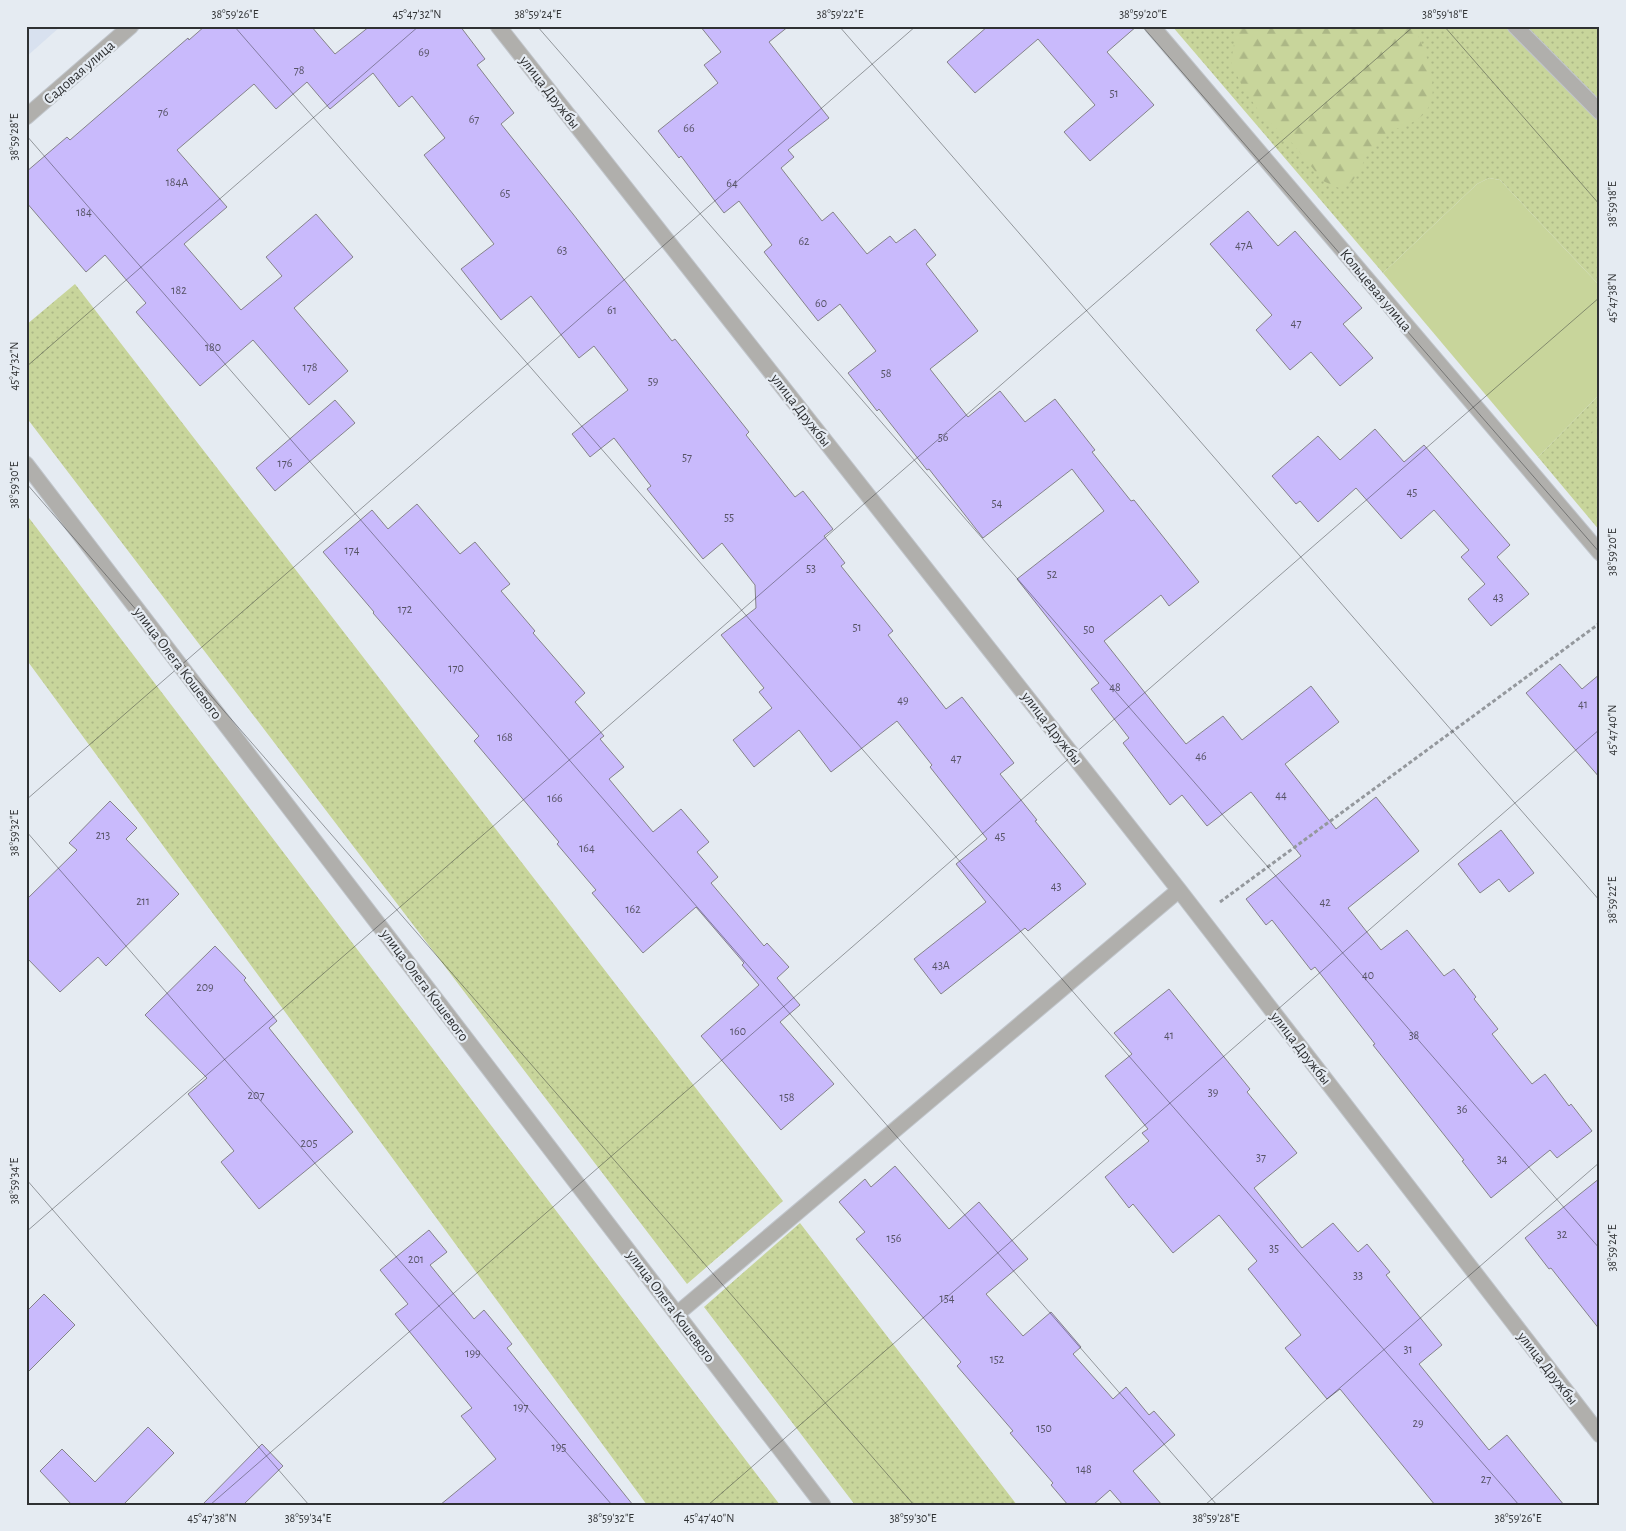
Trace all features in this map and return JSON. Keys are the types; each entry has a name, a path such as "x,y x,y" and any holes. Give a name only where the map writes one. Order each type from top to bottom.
{"street":[{"name":"Садовая улица","path":"26,117 131,26"},
{"name":"улица Дружбы","path":"498,26 1179,890 1600,1435"},
{"name":"Кольцевая улица","path":"1152,26 1600,553"},
{"path":"1515,26 1600,112"},
{"name":"улица Олега Кошевого","path":"26,464 823,1505"},
{"path":"677,1314 1179,890"}],"path":[{"path":"1200,917 1600,623"}],"shaded area":[{"path":"26,26 61,26 26,57"}],"green space":[{"path":"1172,26 1600,26 1600,286 1500,180 1489,178 1477,184 1383,273"},
{"path":"1237,26 1414,26 1432,77 1433,91 1430,103 1424,114 1413,122 1379,139 1374,144 1354,179 1349,184 1339,188 1323,181 1293,144 1260,113 1242,86 1231,62"},
{"path":"1489,178 1500,180 1600,286 1600,394 1538,457 1383,273 1477,184"},
{"path":"75,284 783,1201 687,1284 26,417 26,325"},
{"path":"1600,394 1600,531 1538,457"},
{"path":"1600,416 1599,449 1591,438 1595,421"},
{"path":"26,514 780,1505 647,1505 26,659"},
{"path":"800,1223 1017,1505 855,1505 704,1307"}],"building":[{"path":"205,26 311,26 335,54 370,26 460,26 485,59 477,65 514,113 501,124 672,341 675,339 749,432 746,435 795,497 803,491 833,529 824,536 845,563 841,566 893,631 888,635 946,709 962,697 1014,763 1000,774 1086,884 1028,931 1025,928 941,994 914,959 986,902 956,864 987,839 930,767 932,765 897,721 831,772 799,730 754,767 733,740 772,708 759,692 764,688 721,635 756,608 755,585 722,543 703,559 647,489 651,486 614,438 590,457 572,434 628,390 594,346 579,358 531,296 501,320 461,269 494,244 424,155 445,138 412,96 399,107 373,73 330,109 307,82 276,109 254,84 177,150 227,207 184,244 241,310 282,276 266,257 316,214 353,257 294,308 348,371 309,405 253,340 200,386 136,312 146,303 105,255 86,272 26,202 26,172 67,137 70,140 188,38 189,40"},
{"path":"700,26 789,26 769,42 829,118 788,150 794,157 781,168 822,221 833,212 867,254 890,236 896,243 915,229 936,255 926,264 978,331 930,369 968,417 1000,391 1025,422 1055,399 1095,450 1092,452 1131,501 1134,500 1199,582 1169,606 1161,595 1104,641 1186,744 1223,716 1242,740 1311,686 1339,722 1285,764 1336,829 1376,797 1419,851 1348,908 1381,950 1407,930 1444,976 1454,969 1476,997 1474,999 1498,1029 1492,1034 1532,1084 1545,1074 1569,1106 1571,1104 1592,1131 1557,1158 1550,1150 1491,1198 1462,1161 1464,1160 1373,1045 1375,1044 1315,967 1311,970 1272,920 1266,925 1246,899 1301,856 1251,792 1207,826 1182,795 1170,805 1123,743 1129,738 1091,689 1099,683 1017,579 1104,511 1072,469 983,538 929,469 927,470 879,409 877,411 848,373 876,351 840,304 818,321 764,252 772,245 739,201 724,213 681,156 679,158 658,131 718,83 704,65 721,52"},
{"path":"988,26 1137,26 1107,52 1154,105 1090,161 1064,132 1095,105 1038,39 975,93 947,62"},
{"path":"1248,211 1278,246 1295,231 1362,308 1343,324 1373,358 1340,386 1311,352 1290,370 1256,330 1272,315 1210,244"},
{"path":"335,400 355,423 275,491 256,468"},
{"path":"1375,429 1404,462 1424,445 1510,545 1497,557 1529,594 1491,626 1468,599 1485,584 1461,557 1469,550 1434,510 1401,539 1356,488 1318,522 1300,501 1296,504 1272,476 1318,436 1340,460"},
{"path":"417,504 460,554 475,542 510,584 501,591 535,631 533,633 585,693 575,702 604,736 600,739 624,767 609,779 653,832 681,809 709,842 697,852 718,877 711,883 764,946 767,943 789,967 777,978 800,1005 780,1022 834,1084 781,1130 701,1036 759,985 742,965 744,963 696,907 643,953 592,893 596,890 557,844 559,842 474,741 479,736 323,552 372,510 388,529"},
{"path":"1560,664 1582,689 1600,674 1600,778 1526,693"},
{"path":"110,801 137,828 126,839 179,894 106,966 98,957 60,992 26,957 26,900 77,850 69,843"},
{"path":"1501,830 1534,873 1509,892 1499,879 1480,893 1458,864"},
{"path":"215,946 246,978 244,980 277,1021 269,1028 353,1132 259,1209 221,1162 234,1151 188,1094 207,1078 145,1015"},
{"path":"1169,989 1250,1089 1247,1092 1297,1153 1254,1188 1302,1248 1333,1223 1358,1252 1367,1244 1390,1272 1386,1275 1442,1345 1419,1364 1489,1450 1507,1435 1564,1505 1435,1505 1340,1389 1327,1399 1285,1348 1301,1335 1248,1269 1257,1261 1219,1215 1173,1253 1133,1204 1129,1208 1105,1177 1149,1141 1142,1133 1148,1129 1105,1076 1132,1054 1114,1033"},
{"path":"895,1166 949,1229 979,1202 1028,1259 986,1294 1023,1336 1051,1312 1081,1347 1073,1354 1113,1399 1126,1387 1149,1415 1154,1411 1175,1435 1133,1471 1162,1505 1123,1505 1110,1490 1093,1505 1068,1505 1051,1485 1053,1483 1010,1433 1013,1431 957,1366 961,1362 856,1239 865,1232 839,1202 865,1179 871,1187"},
{"path":"1600,1178 1600,1330 1525,1238"},
{"path":"429,1230 447,1252 430,1265 474,1319 484,1310 512,1344 507,1348 633,1505 440,1505 496,1459 461,1416 472,1408 395,1314 408,1304 380,1270"},
{"path":"44,1294 75,1325 26,1374 26,1312"},
{"path":"148,1427 174,1453 123,1505 72,1505 40,1471 62,1449 95,1482"},
{"path":"262,1444 283,1466 243,1505 202,1505"}]}
